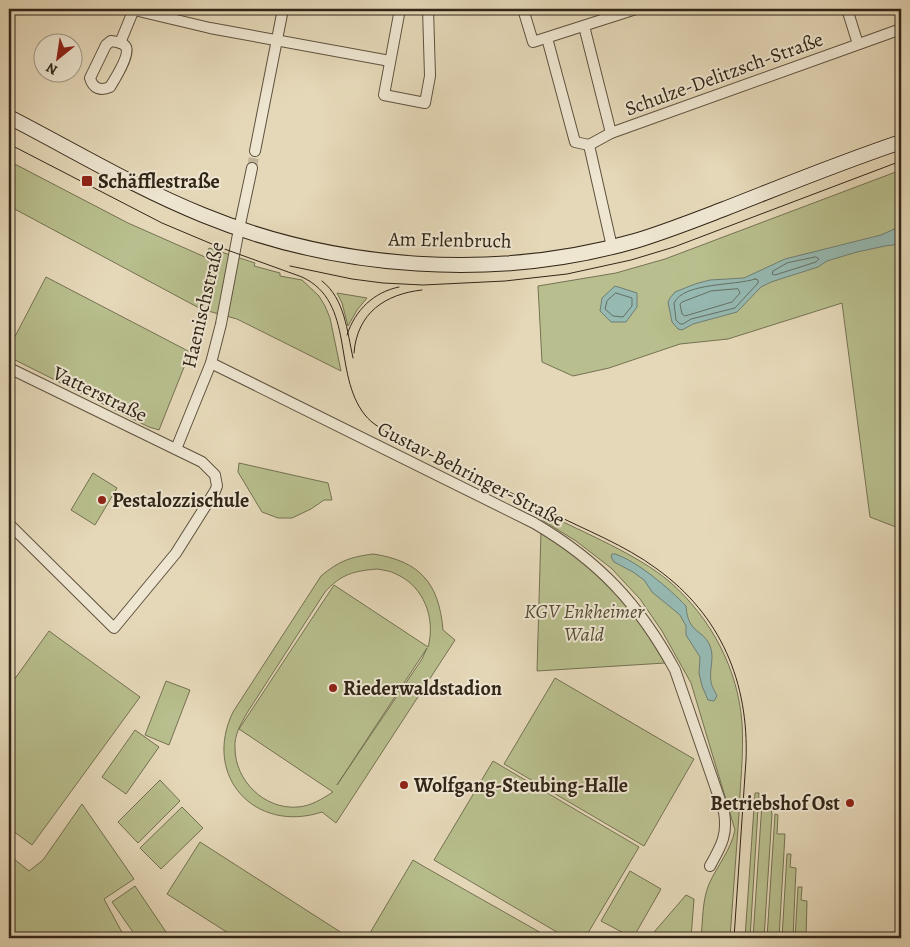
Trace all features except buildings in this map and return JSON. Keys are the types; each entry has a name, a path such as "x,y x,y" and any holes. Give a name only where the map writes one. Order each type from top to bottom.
{"main road":[{"name":"Am Erlenbruch","path":"9,117 156,194 238,229 292,244 343,255 430,264 535,260 612,247 662,232 901,142"}],"street":[{"path":"120,43 132,9 210,28 390,61"},
{"path":"255,151 283,9"},
{"path":"400,9 384,95 425,102 430,76 428,9"},
{"path":"523,9 533,42 636,9"},
{"path":"847,9 858,44"},
{"path":"584,26 611,133"},
{"name":"Schulze-Delitzsch-Straße","path":"589,145 611,133 901,29"},
{"path":"547,38 575,142 589,145 612,247"},
{"path":"111,41 120,43 126,47 127,55 110,87 103,90 97,88 92,84 90,78 106,45 111,41"},
{"path":"238,229 252,168"},
{"name":"Haenischstraße","path":"176,449 211,363 221,324 238,229"},
{"name":"Gustav-Behringer-Straße","path":"211,363 534,523 573,548 608,577 638,610 675,670 724,812 725,832 722,843 710,866"},
{"name":"Vatterstraße","path":"9,368 176,449"},
{"path":"9,524 114,628 176,553 215,492 217,480 215,474 208,466 176,449"}],"green space":[{"path":"9,161 128,223 205,257 209,248 255,263 254,266 280,273 280,276 302,280 319,296 325,306 330,318 341,371 237,319 201,309 9,206"},
{"path":"901,170 901,529 870,517 842,303 728,339 680,344 609,368 573,376 542,362 538,286 616,273 665,259"},
{"path":"46,277 190,352 159,430 149,427 9,357 9,348"},
{"path":"337,293 367,298 357,310 348,326 342,303"},
{"path":"239,463 328,483 332,500 324,500 292,518 278,518 262,512 238,472"},
{"path":"93,473 117,488 95,525 71,510"},
{"path":"545,513 610,544 642,562 670,582 685,596 710,628 728,664 735,683 742,723 739,814 730,938 701,938 707,890 712,877 724,858 735,830 691,683 662,631 640,599 611,568 576,541 542,520"},
{"name":"KGV Enkheimer Wald","path":"541,531 574,553 631,607 665,663 537,671"},
{"name":"Riederwaldstadion","path":"373,554 403,562 424,577 437,599 443,630 455,640 336,823 322,812 298,817 275,815 256,807 241,794 230,778 224,758 225,736 233,712 321,576 339,563","holes":["377,569 392,572 406,579 421,595 429,615 430,636 428,647 334,585 239,729 333,792 316,802 303,806 286,807 274,804 254,791 240,772 235,748 238,730 325,592 348,574","427,648 422,659 337,785"]},
{"path":"49,631 140,697 32,845 9,828 9,687"},
{"path":"555,678 694,759 644,846 504,764"},
{"path":"166,681 190,690 169,745 145,735"},
{"path":"135,730 159,747 126,794 102,777"},
{"path":"493,761 639,847 585,938 567,938 434,860"},
{"path":"160,780 180,801 138,843 118,822"},
{"path":"755,793 759,793 750,938 745,938"},
{"path":"762,803 766,803 765,809 771,809 772,814 764,938 753,938"},
{"path":"82,804 134,879 104,899 125,938 9,938 9,855 29,871 43,860"},
{"path":"182,807 203,828 161,869 140,848"},
{"path":"775,814 778,815 777,834 785,834 779,938 767,938"},
{"path":"200,842 342,933 338,938 236,938 167,894"},
{"path":"787,854 791,854 790,867 796,868 793,938 782,938"},
{"path":"413,860 423,866 550,938 367,938"},
{"path":"630,871 661,889 633,938 601,921"},
{"path":"135,886 168,935 164,938 137,938 112,902"},
{"path":"798,887 802,887 801,900 807,901 806,938 795,938"},
{"path":"686,895 694,899 691,938 649,938"}],"water":[{"path":"901,226 901,244 857,252 771,282 761,287 737,312 693,324 682,330 678,329 672,322 668,302 675,292 710,280 744,278 785,259 881,235"},
{"path":"615,286 637,293 637,307 626,322 611,322 600,311 602,298"},
{"path":"612,554 653,576 686,606 690,622 705,638 711,649 711,683 717,696 714,701 708,700 702,686 699,673 700,657 686,635 686,626 680,615 652,592 644,580 614,562 611,557"}],"tunnel":[{"path":"252,168 255,151"}],"tram line":[{"path":"9,144 162,223 219,247 302,277 319,288 330,303 337,321 349,380 355,398 371,421 393,435 632,552 679,587 698,607 714,629 727,653 736,678 746,732 746,760 734,938"},
{"path":"290,266 352,279 423,285 505,281 567,274 631,260 674,247 901,161"},
{"path":"322,281 330,288 340,306 347,327 353,358"},
{"path":"347,335 360,310 381,293 399,287"},
{"path":"354,353 356,339 361,327 375,308 396,296 422,290"}],"place":[{"name":"Schäfflestraße","path":"87,181"},
{"name":"Pestalozzischule","path":"102,500"},
{"name":"Riederwaldstadion","path":"333,688"},
{"name":"Wolfgang-Steubing-Halle","path":"404,785"},
{"name":"Betriebshof Ost","path":"850,803"}]}
